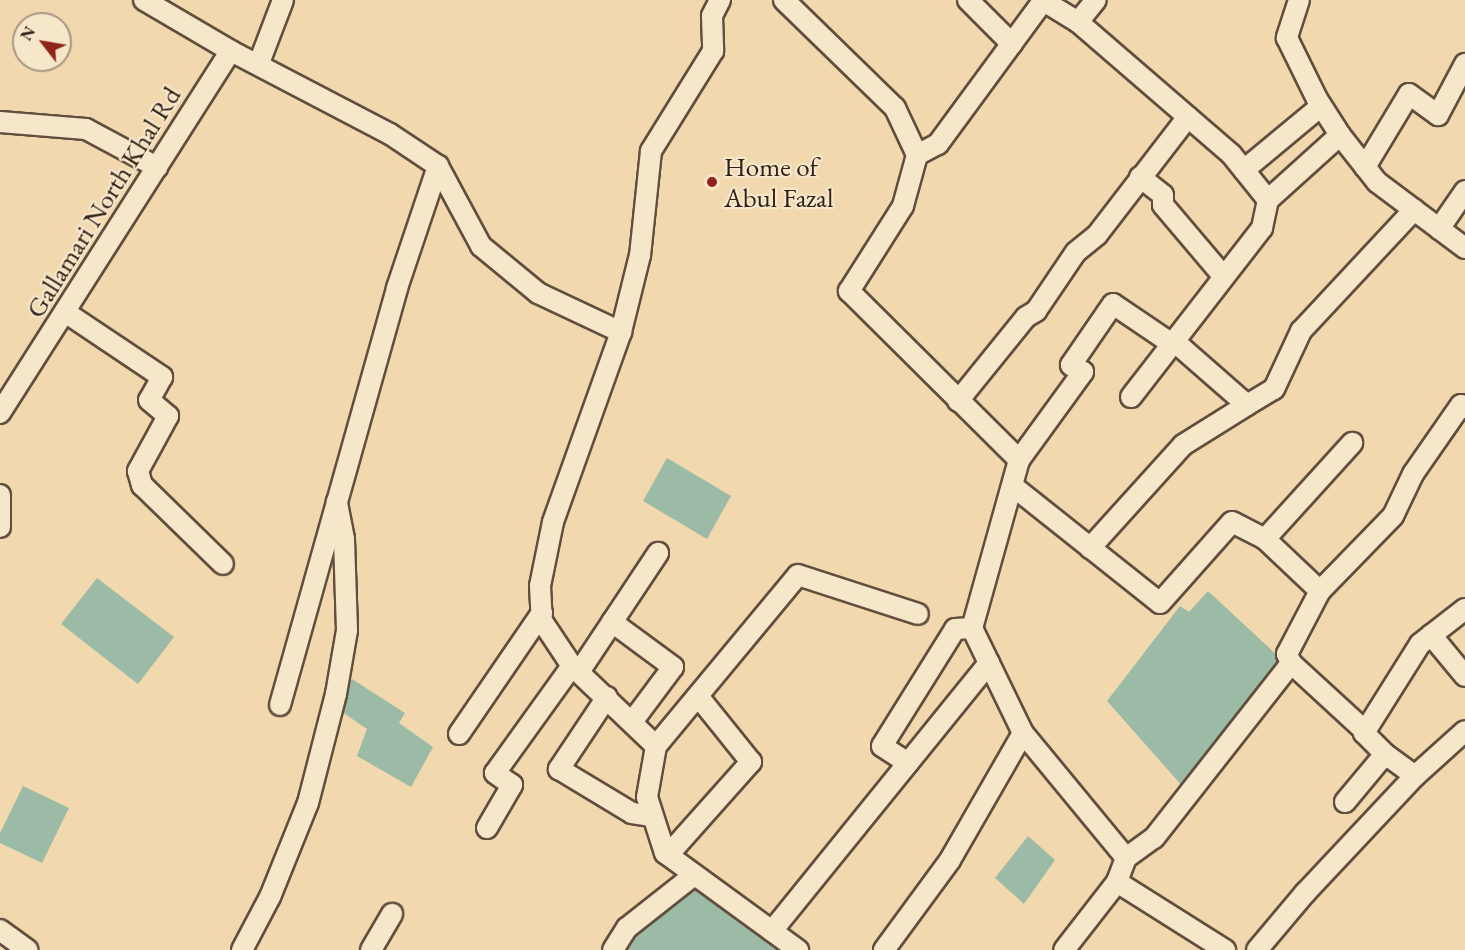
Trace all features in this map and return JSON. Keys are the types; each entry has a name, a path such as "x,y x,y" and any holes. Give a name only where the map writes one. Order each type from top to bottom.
{"street":[{"path":"144,0 231,51 259,63 390,134 438,166 481,246 538,293 621,332"},
{"path":"259,63 283,0"},
{"path":"656,746 575,669 542,621 540,586 553,522 621,332 640,255 651,151 713,51 712,16 720,0"},
{"path":"784,0 895,108 917,155 903,206 849,291 1019,460"},
{"path":"968,0 1012,44"},
{"path":"1078,22 1096,0"},
{"path":"1299,0 1287,38 1321,106 1340,135 1377,182 1465,248"},
{"path":"917,155 938,144 1043,1 1078,22 1188,117 1244,170 1268,200"},
{"name":"Gallamari North Khal Rd","path":"0,413 231,51"},
{"path":"1365,167 1410,94 1438,115 1465,64"},
{"path":"1244,170 1321,106"},
{"path":"958,401 1026,317 1035,311 1076,252 1097,235 1188,117"},
{"path":"0,122 86,129 158,167"},
{"path":"1131,397 1262,228 1268,200 1340,135"},
{"path":"280,705 336,498 397,288 438,166"},
{"path":"1140,177 1163,195 1163,205 1224,277"},
{"path":"1439,228 1465,191"},
{"path":"1090,548 1182,445 1274,389 1301,331 1414,210"},
{"path":"1126,858 1023,734 972,628 1014,487 1019,460 1083,372 1071,365 1113,304 1173,342 1247,405"},
{"path":"65,312 162,377 149,400 168,416 138,471 142,485 223,564"},
{"path":"1415,776 1385,754 1365,731 1291,663 1287,654 1320,591 1393,516 1413,474 1461,405 1465,408"},
{"path":"1265,539 1352,443"},
{"path":"1014,487 1160,603 1232,522 1265,539 1320,591"},
{"path":"0,495 0,527"},
{"path":"242,950 270,897 308,803 336,693 348,630 344,539 336,498"},
{"path":"487,828 512,785 495,774 612,622 658,553"},
{"path":"798,950 668,855 650,816 647,797 656,746 798,575 918,614"},
{"path":"1365,731 1420,644 1465,609"},
{"path":"459,734 542,613"},
{"path":"612,622 674,667 632,722"},
{"path":"908,764 882,746 955,629 972,628"},
{"path":"1431,635 1465,676"},
{"path":"772,931 989,663"},
{"path":"1064,950 1117,882 1126,858 1154,838 1291,663"},
{"path":"668,855 751,762 698,696"},
{"path":"606,697 559,769 632,813 650,816"},
{"path":"1257,950 1305,893 1415,776 1465,731"},
{"path":"884,950 950,860 1023,734"},
{"path":"1345,802 1385,754"},
{"path":"613,950 627,928 694,875"},
{"path":"1117,882 1225,950"},
{"path":"371,950 392,914"},
{"path":"0,930 28,950"}],"shaded area":[{"path":"667,458 731,496 707,539 643,501"},
{"path":"97,578 174,637 138,684 61,624"},
{"path":"1208,591 1279,657 1279,667 1184,788 1107,701 1180,606 1189,612"},
{"path":"352,679 405,713 399,723 433,747 411,787 357,756 367,729 339,710"},
{"path":"23,786 69,808 42,863 0,843 0,833"},
{"path":"1028,836 1055,860 1024,904 995,878"},
{"path":"700,887 750,922 759,936 778,950 624,950 642,930"}],"place":[{"name":"Home of Abul Fazal","path":"712,182"}]}
